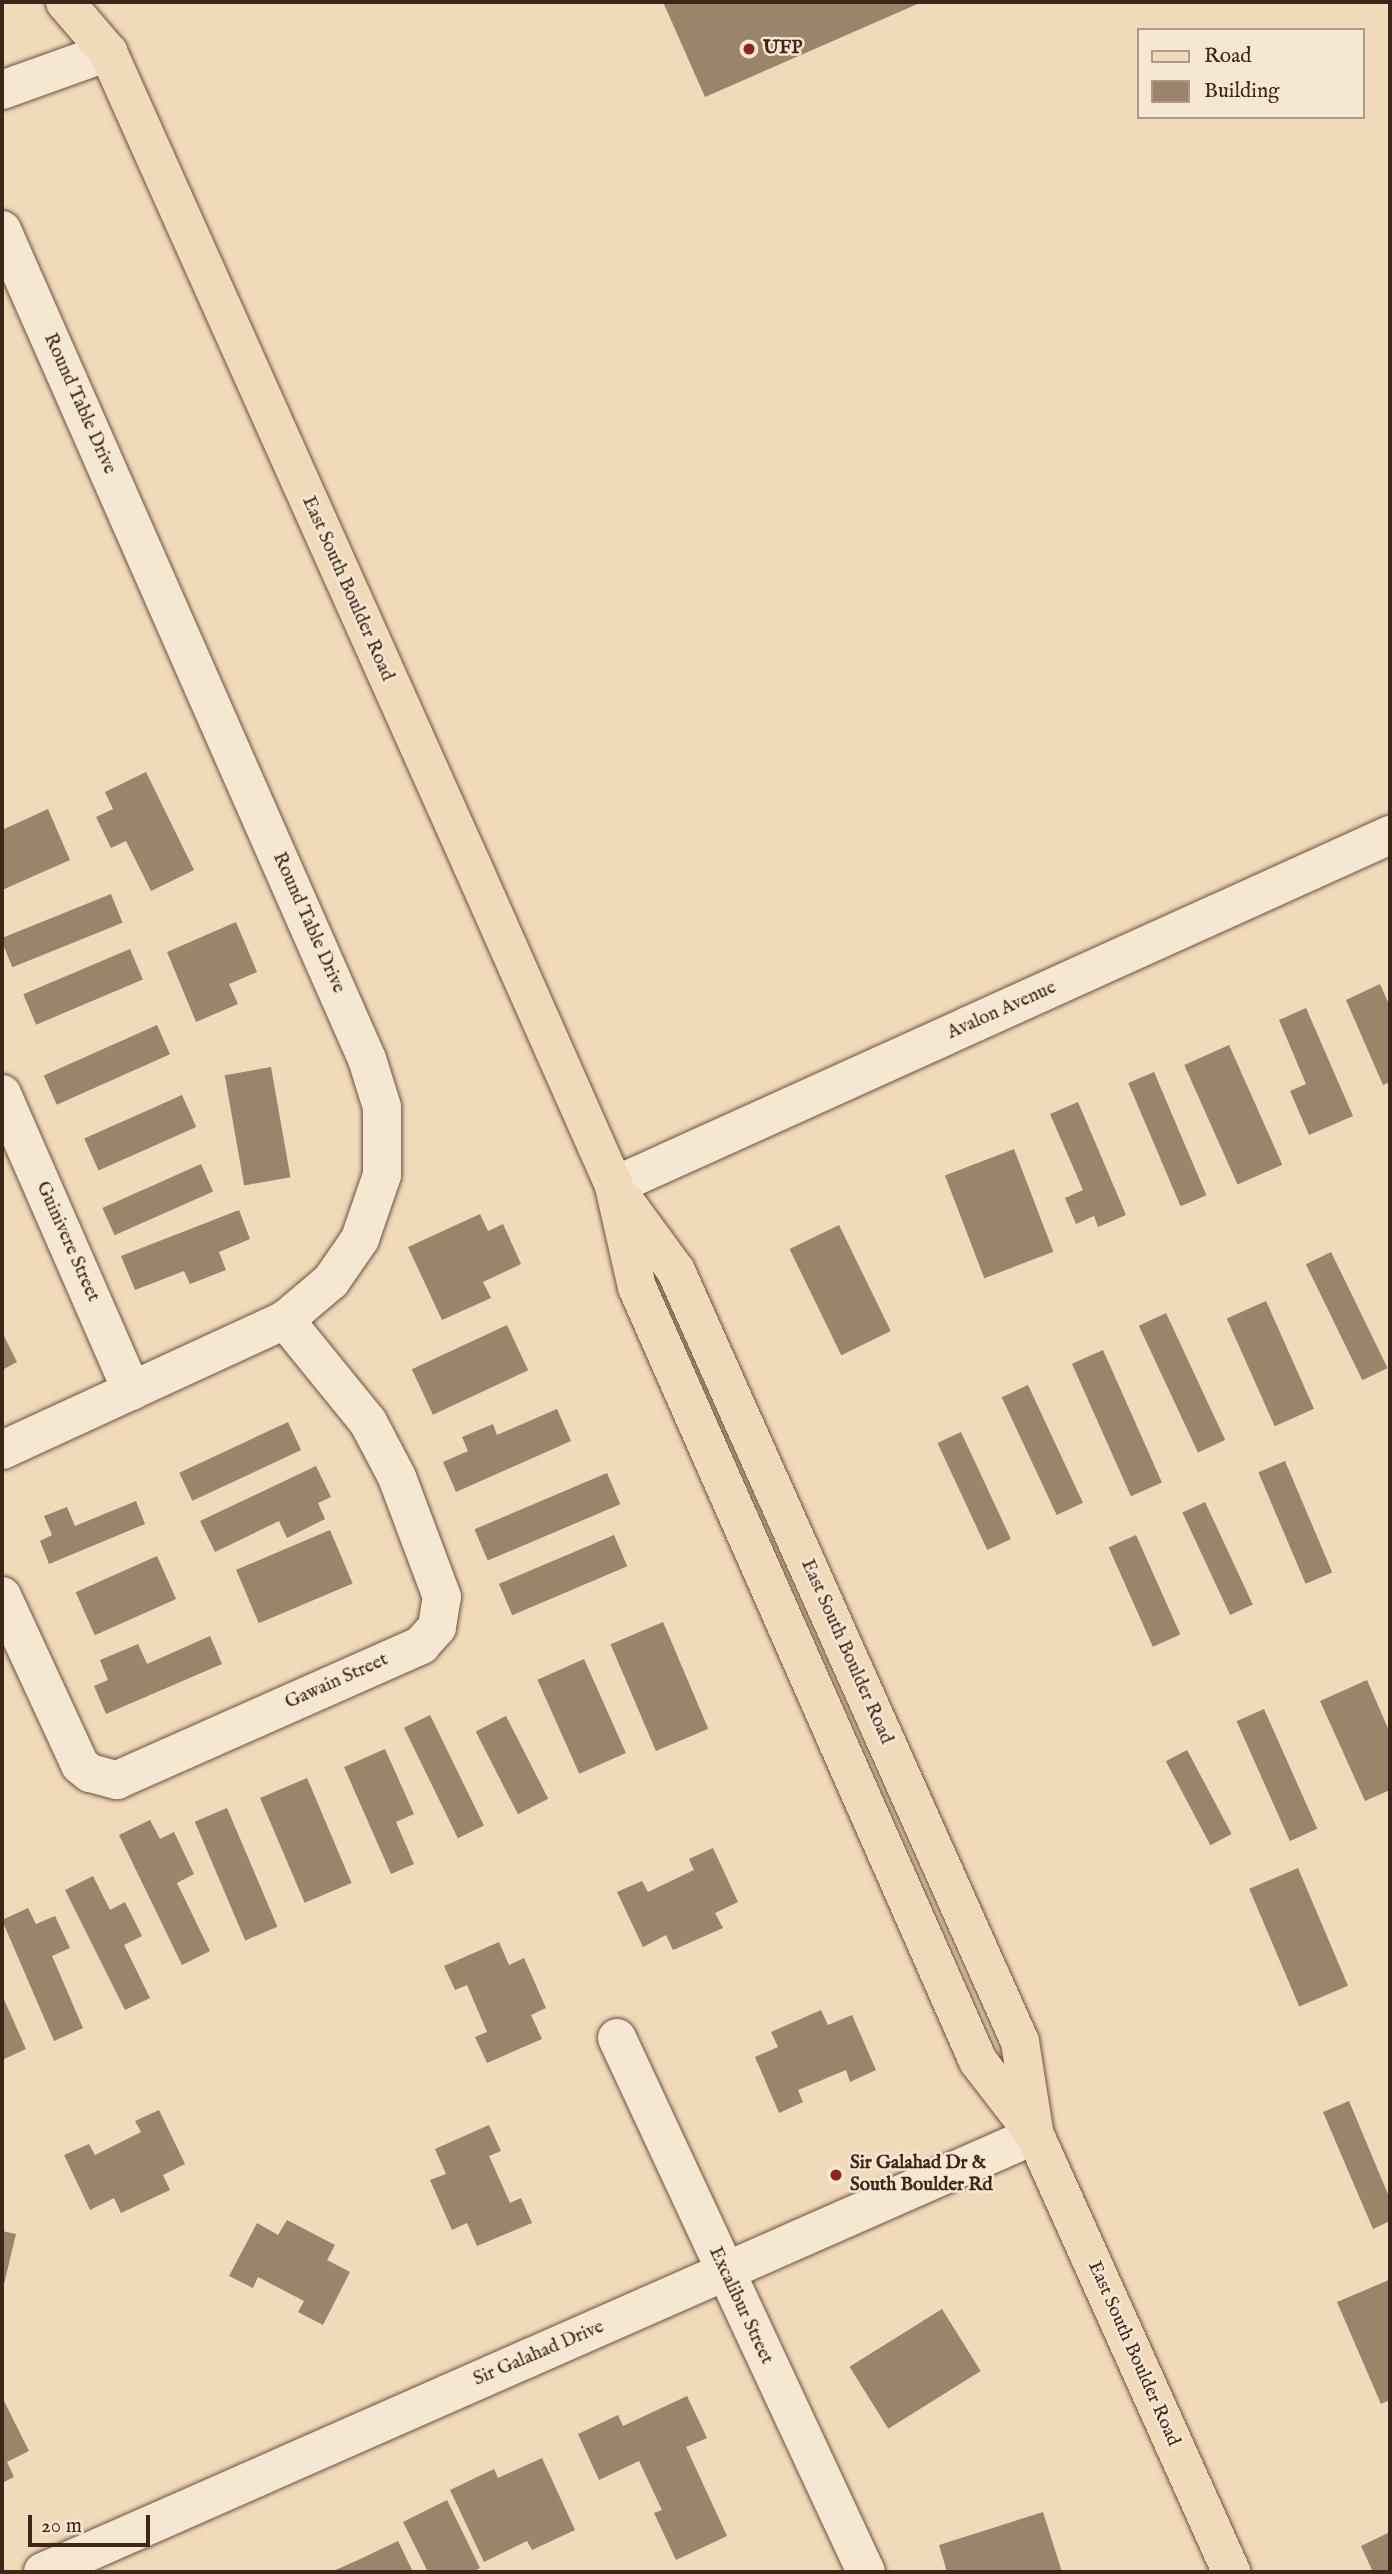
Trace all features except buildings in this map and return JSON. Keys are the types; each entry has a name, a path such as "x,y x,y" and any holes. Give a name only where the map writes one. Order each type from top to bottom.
{"main road":[{"name":"East South Boulder Road","path":"65,2 108,52 614,1186 637,1287 978,2062 1035,2135 1231,2572"},
{"path":"96,2 108,52"}],"street":[{"path":"2,90 108,52"},
{"name":"Round Table Drive","path":"2,230 368,1059 382,1107 382,1175 360,1239 331,1281 285,1320 2,1450"},
{"name":"Avalon Avenue","path":"614,1186 1390,835"},
{"name":"Guinivere Street","path":"2,1094 132,1391"},
{"name":"Gawain Street","path":"2,1596 80,1765 90,1773 117,1780 421,1645 437,1627 442,1597 397,1477 368,1422 285,1320"},
{"name":"Excalibur Street","path":"617,2038 723,2275 866,2572"},
{"name":"Sir Galahad Drive","path":"43,2572 225,2489 723,2275 1035,2135"}],"place":[{"name":"UFP","path":"749,49"},
{"name":"Sir Galahad Dr & South Boulder Rd","path":"836,2175"}]}
